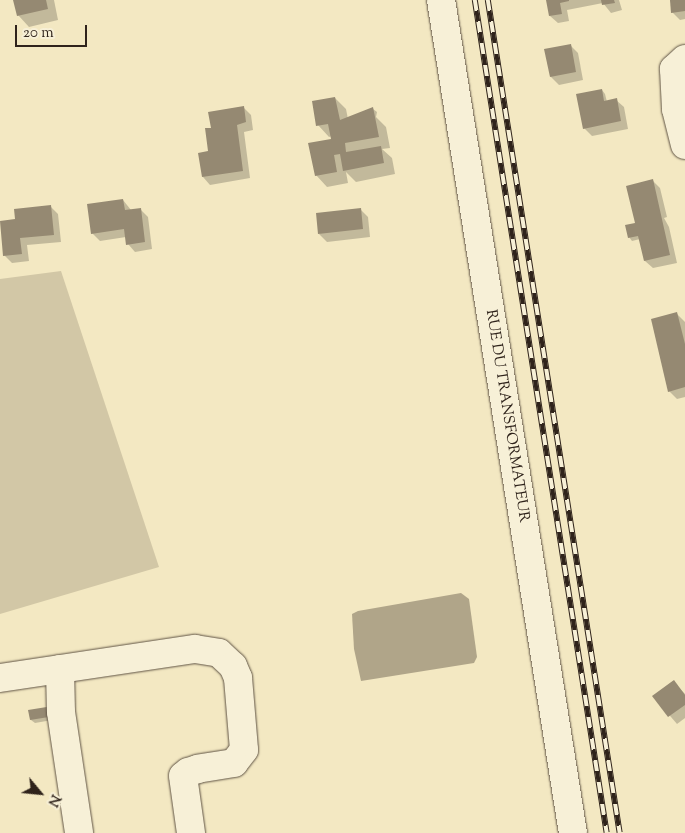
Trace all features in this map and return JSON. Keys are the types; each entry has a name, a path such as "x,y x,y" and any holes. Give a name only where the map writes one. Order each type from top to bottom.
{"street":[{"name":"RUE DU TRANSFORMATEUR","path":"441,0 573,833"},
{"path":"685,59 674,69 676,108 685,145"},
{"path":"0,678 195,649 219,652 233,666 238,678 244,750 234,763 198,769 188,772 184,776 191,833"},
{"path":"60,669 61,712 79,833"}],"shaded area":[{"path":"61,271 159,567 0,614 0,279"},
{"path":"461,593 469,599 477,657 474,663 361,681 354,649 352,614 358,611"}],"building":[{"path":"13,0 46,0 48,9 17,16"},
{"path":"546,0 569,1 560,3 562,14 549,16"},
{"path":"601,0 614,0 615,3 602,5"},
{"path":"670,0 685,0 685,11 671,13"},
{"path":"571,44 576,72 550,77 544,49"},
{"path":"602,89 604,101 617,98 621,121 583,129 576,94"},
{"path":"335,97 340,120 373,107 379,137 345,143 346,152 381,146 384,163 343,171 340,154 334,155 337,172 315,176 308,143 331,139 328,124 316,126 312,101"},
{"path":"244,106 246,122 237,125 243,171 202,177 198,153 208,151 205,128 211,128 208,112"},
{"path":"653,179 670,255 644,261 638,236 628,238 625,225 635,223 626,186"},
{"path":"123,199 125,210 141,208 145,242 126,245 124,229 91,234 87,204"},
{"path":"51,205 54,235 20,238 22,254 3,256 0,221 15,219 14,209"},
{"path":"361,208 363,229 318,234 316,213"},
{"path":"677,312 685,344 685,387 668,392 651,319"},
{"path":"674,680 685,695 685,705 668,717 652,696"},
{"path":"53,706 55,716 30,720 28,710"}],"railway":[{"path":"475,0 607,833"},
{"path":"488,0 620,833"}]}
